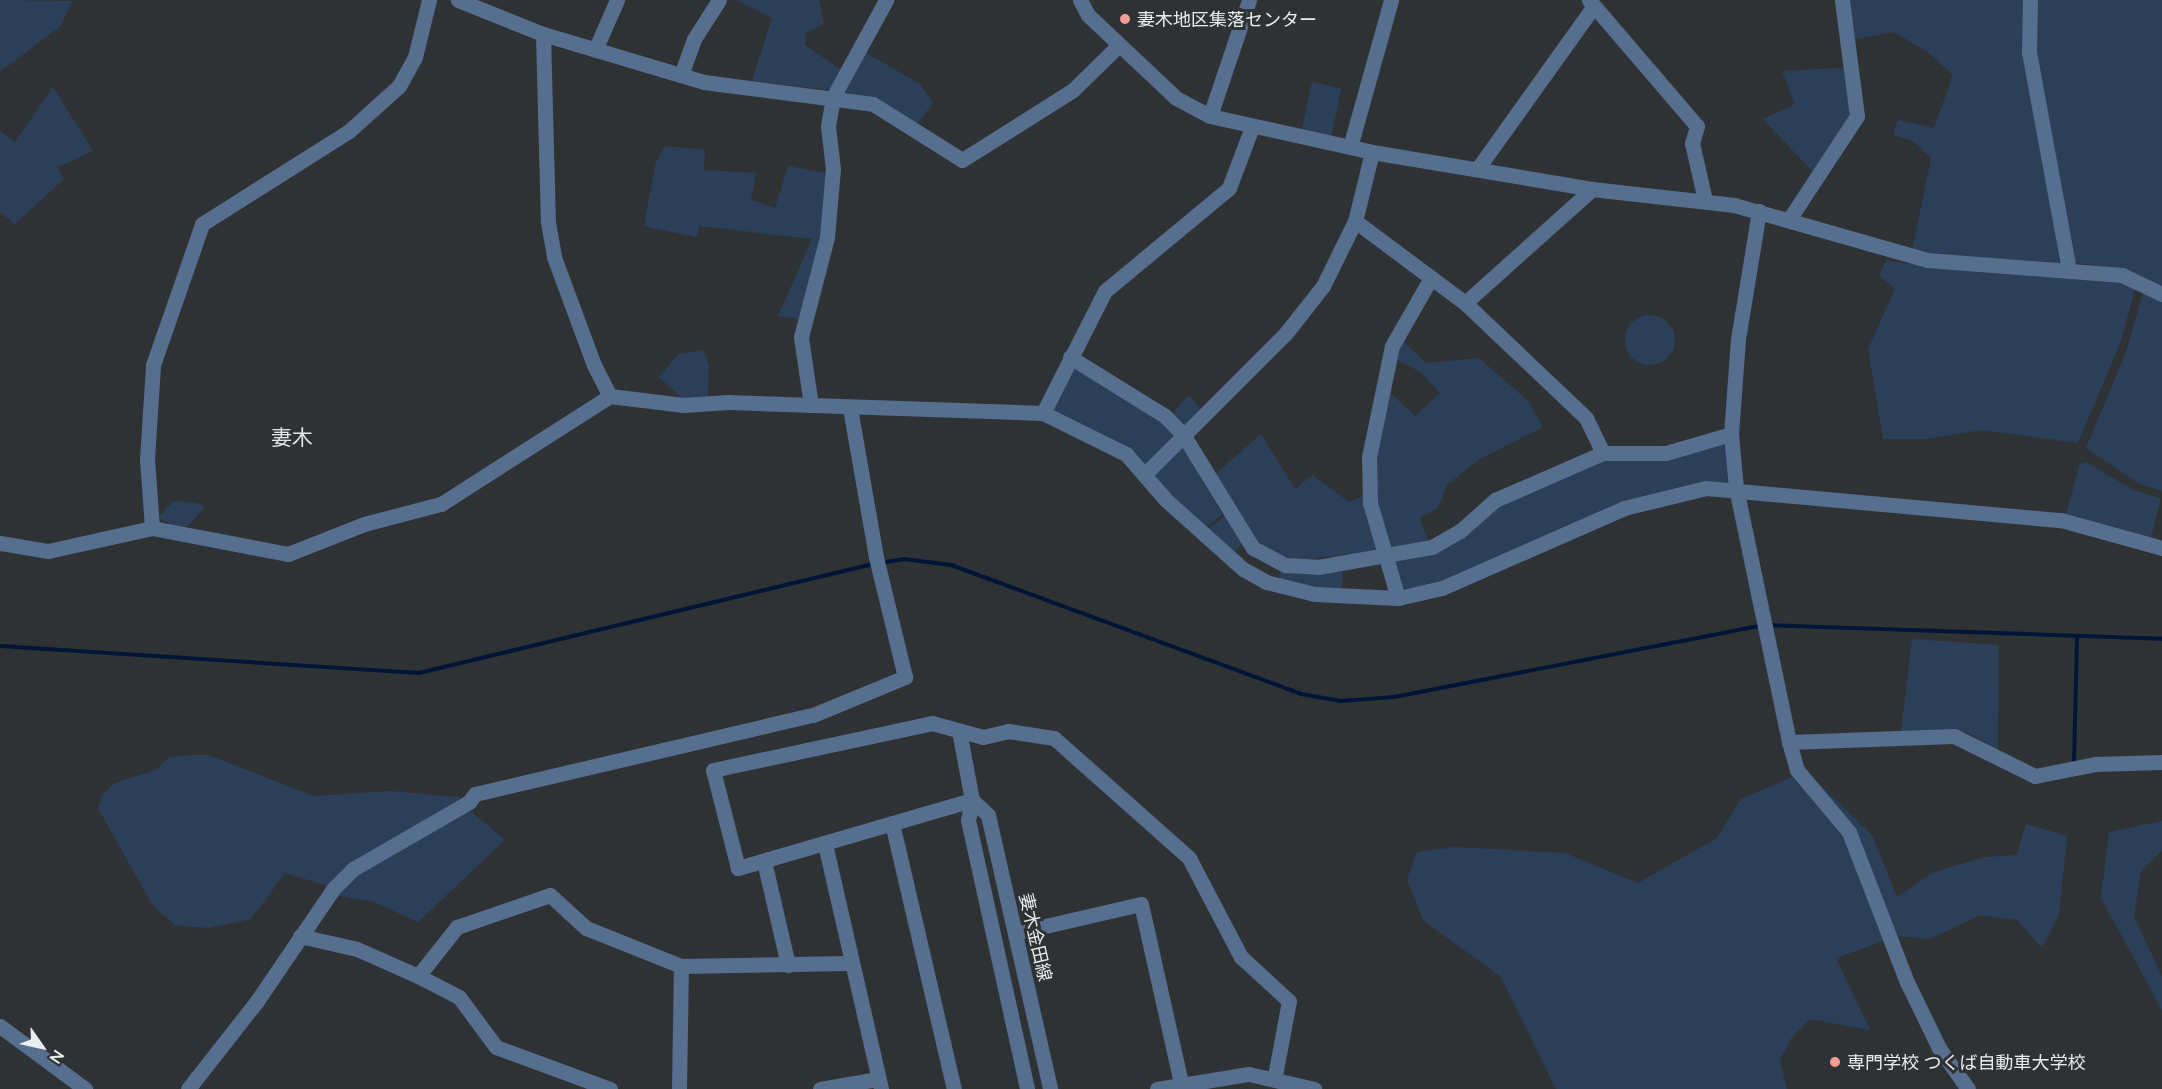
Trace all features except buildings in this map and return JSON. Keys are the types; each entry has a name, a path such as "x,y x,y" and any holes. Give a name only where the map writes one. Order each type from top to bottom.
{"street":[{"path":"152,528 147,459 153,366 202,224 349,131 399,86 415,57 429,0"},
{"path":"458,0 543,34 681,75 730,87 833,97 885,109 962,160 1074,90 1119,45"},
{"path":"595,50 617,0"},
{"path":"681,75 694,39 719,0"},
{"path":"811,405 801,337 827,237 833,169 828,126 833,97 886,0"},
{"path":"1080,0 1088,15 1176,98 1210,116 1252,128 1372,152 1478,168 1592,189 1704,200 1790,218 1880,250 1927,260 2122,276 2162,294"},
{"path":"1210,116 1249,0"},
{"path":"1350,147 1391,0"},
{"path":"1790,218 1857,116 1842,0"},
{"path":"2030,0 2029,52 2069,271"},
{"path":"1478,168 1591,3 1697,126 1692,142 1704,200"},
{"path":"543,34 548,222 554,257 594,365 610,396"},
{"path":"1043,413 1105,291 1228,188 1252,128"},
{"path":"1144,475 1307,308 1355,222 1372,152"},
{"path":"1466,303 1592,189"},
{"path":"1759,211 1738,339 1731,434 1736,488 1789,742 1797,770 1849,832 1906,982 1939,1048 1968,1089"},
{"path":"1355,222 1466,303 1586,418 1603,453"},
{"path":"1398,598 1370,503 1369,457 1392,346 1431,278"},
{"path":"1070,357 1164,416 1184,436 1236,524 1253,548 1269,560 1318,567 1432,547 1460,531 1495,500 1603,453 1666,453 1731,434"},
{"path":"0,543 48,551 152,528 288,554 364,524 441,504 610,396 683,405 811,405 1043,413 1126,454 1144,475 1231,560 1266,582 1315,594 1398,598 1442,588 1624,508 1706,488 1736,488 2061,520 2162,548"},
{"path":"188,1089 257,1001 323,901 353,869 469,802 475,794 813,715 905,677 876,557 850,408"},
{"path":"972,800 738,868 713,770 932,723 983,737 1008,731 1054,738 1189,858 1241,957 1289,1001 1275,1076"},
{"name":"妻木金田線","path":"959,731 972,800 968,820 1027,1089"},
{"path":"1789,742 1954,736 2035,776 2095,764 2162,762"},
{"name":"妻木金田線","path":"972,800 988,815 1050,1089"},
{"path":"892,824 954,1089"},
{"path":"820,1089 879,1084 825,844"},
{"path":"764,861 788,965"},
{"path":"418,976 456,927 550,895 586,928 681,966 850,963"},
{"path":"1015,933 1141,904 1181,1083"},
{"path":"300,936 357,950 418,976 459,997 496,1047 610,1089"},
{"path":"679,1089 681,966"},
{"path":"0,1026 85,1089"},
{"path":"1157,1089 1223,1075 1275,1076 1314,1089"}],"shaded area":[{"path":"0,0 72,1 61,26 0,72"},
{"path":"736,0 819,0 824,24 806,33 805,45 841,70 831,90 752,81 772,18"},
{"path":"1847,0 2024,0 2060,265 1912,252 1931,158 1913,141 1893,135 1898,120 1934,128 1953,75 1929,53 1894,32 1850,40"},
{"path":"2035,0 2162,0 2162,287 2125,270 2072,262 2034,50"},
{"path":"863,51 920,84 933,103 917,124 844,93"},
{"path":"1843,68 1853,116 1815,174 1763,119 1795,104 1782,71"},
{"path":"1312,82 1341,88 1331,138 1301,132"},
{"path":"53,87 93,151 58,167 64,179 15,224 0,212 0,131 15,142"},
{"path":"665,146 705,150 704,170 756,173 751,200 775,208 788,166 826,173 824,239 799,320 778,316 812,239 699,226 697,237 644,226 656,162"},
{"path":"1886,261 1977,272 2117,280 2135,289 2121,341 2078,443 1982,430 1926,439 1883,439 1868,349 1895,289 1879,275"},
{"path":"2143,293 2162,300 2162,491 2138,483 2086,448 2126,352"},
{"path":"1645,315 1655,315 1668,322 1675,335 1675,345 1668,358 1655,365 1645,365 1636,361 1629,354 1625,345 1625,335 1629,326 1636,319"},
{"path":"1402,340 1426,363 1479,358 1528,401 1543,427 1480,459 1447,485 1438,508 1420,518 1429,543 1392,551 1373,501 1372,465 1387,390 1415,416 1440,393 1420,372 1396,359"},
{"path":"703,350 709,365 708,396 683,399 659,377 679,354"},
{"path":"1076,365 1176,433 1148,467 1053,414 1050,407"},
{"path":"1189,395 1202,410 1186,426 1174,420 1174,411"},
{"path":"1261,434 1295,489 1313,475 1349,502 1363,496 1378,551 1300,560 1261,550 1211,478"},
{"path":"1726,441 1730,483 1702,483 1439,585 1401,589 1393,562 1486,511 1597,460"},
{"path":"1181,444 1222,514 1206,528 1153,478"},
{"path":"2086,462 2135,491 2161,498 2150,542 2066,514 2080,464"},
{"path":"174,501 197,503 205,507 188,526 175,526 157,518"},
{"path":"1225,516 1243,543 1232,554 1207,530"},
{"path":"1342,568 1343,593 1278,581 1281,570"},
{"path":"1912,639 1999,645 1998,750 1967,733 1901,732"},
{"path":"208,755 314,796 390,791 467,798 328,886 285,873 251,919 209,928 175,925 153,906 98,808 102,795 115,783 156,770 169,757"},
{"path":"1806,771 1872,835 1897,897 1934,872 1985,857 2017,855 2026,824 2067,836 2059,915 2042,948 2017,920 1980,915 1930,939 1897,936 1836,958 1870,1030 1810,1019 1792,1037 1780,1060 1787,1089 1556,1089 1501,977 1423,920 1407,879 1417,852 1455,847 1565,853 1638,883 1717,838 1741,799"},
{"path":"469,810 505,840 418,922 374,902 335,895 357,873"},
{"path":"2162,821 2162,851 2141,871 2134,917 2162,976 2162,1010 2101,898 2109,832"}],"waterway":[{"path":"881,563 904,559 951,565 1301,694 1340,701 1394,697 1760,626"},
{"path":"0,646 419,673 874,564"},
{"path":"1767,625 2162,639"},
{"path":"2074,762 2077,637"}],"place":[{"name":"妻木地区集落センター","path":"1125,19"},
{"name":"専門学校 つくば自動車大学校","path":"1835,1062"}],"district":[{"name":"妻木","path":"292,437"}]}
